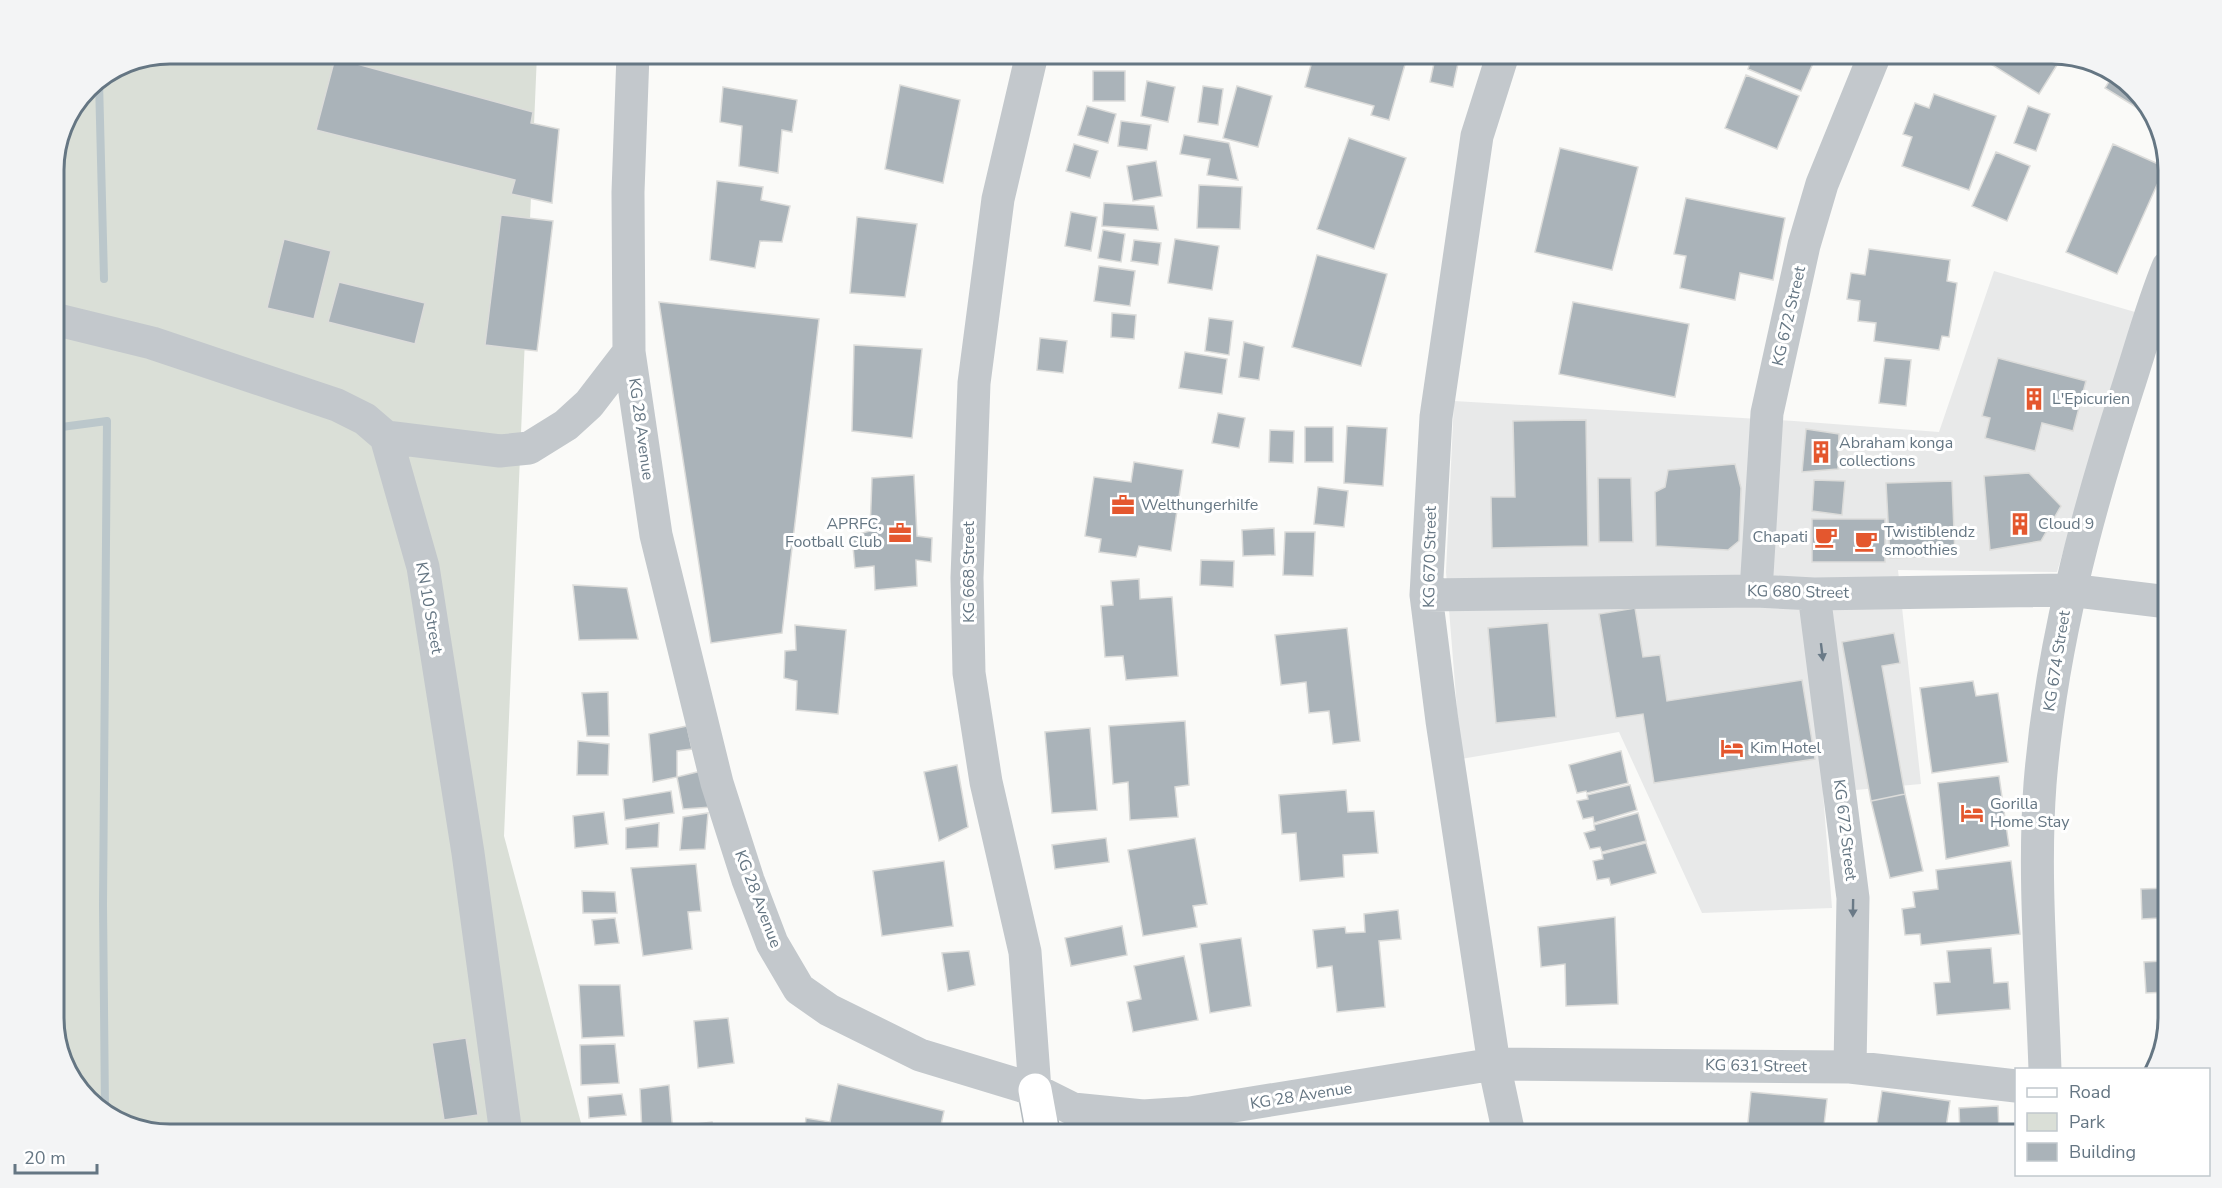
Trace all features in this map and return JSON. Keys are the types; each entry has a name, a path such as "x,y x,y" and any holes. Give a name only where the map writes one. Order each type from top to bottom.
{"main road":[{"path":"1035,1090 1042,1124"}],"street":[{"name":"KG 28 Avenue","path":"633,64 628,192 629,352 656,535 693,693 717,783 748,880 772,943 800,989 828,1010 920,1055 1035,1090 1072,1109 1143,1116 1190,1113 1494,1064"},
{"name":"KG 668 Street","path":"1030,64 998,199 974,383 967,578 969,673 987,782 1024,952 1035,1090"},
{"name":"KG 670 Street","path":"1494,1064 1442,721 1426,595 1436,417 1477,136 1500,64"},
{"name":"KG 672 Street","path":"1756,591 1769,402 1804,245 1822,184 1871,64"},
{"name":"KG 674 Street","path":"2045,1068 2038,871 2040,785 2050,701 2069,590 2115,427 2157,300"},
{"path":"65,322 153,343 337,405 365,419 386,437 500,451 529,448 566,425 589,404 629,352"},
{"name":"KN 10 Street","path":"386,437 423,567 468,853 505,1124"},
{"name":"KG 680 Street","path":"1426,595 1756,591 1814,594 2069,590 2158,601"},
{"name":"KG 672 Street","path":"1814,594 1853,898 1850,1067"},
{"path":"1494,1064 1507,1124"},
{"name":"KG 631 Street","path":"1494,1064 1850,1067 2015,1086"}],"shaded area":[{"path":"1994,271 2135,312 2057,572 1898,570 1921,784 1823,793 1832,908 1702,913 1619,732 1461,759 1446,572 1454,401 1939,432"}],"green space":[{"path":"170,64 537,64 504,836 581,1124 170,1124 136,1118 112,1106 91,1087 75,1064 70,1052 65,1025 65,157 75,124 86,106 112,82 124,75 143,68"}],"building":[{"path":"333,64 357,64 533,112 531,123 559,129 552,203 511,194 515,180 316,130"},
{"path":"1311,64 1405,64 1389,120 1371,115 1374,106 1305,87"},
{"path":"1434,64 1458,64 1453,87 1430,82"},
{"path":"1750,64 1813,64 1801,91 1748,69"},
{"path":"1991,64 2057,65 2039,94"},
{"path":"1093,71 1125,71 1125,101 1093,101"},
{"path":"1746,75 1799,96 1777,149 1725,128"},
{"path":"1147,81 1175,87 1168,122 1141,116"},
{"path":"2110,82 2136,107 2105,88"},
{"path":"900,85 960,100 943,183 885,169"},
{"path":"1203,86 1223,89 1218,125 1198,122"},
{"path":"1237,86 1272,96 1258,147 1223,138"},
{"path":"723,87 797,100 792,132 782,130 778,173 739,166 742,126 720,122"},
{"path":"1934,94 1996,116 1969,190 1902,166 1912,137 1903,134 1915,103 1929,108"},
{"path":"1087,106 1116,114 1108,143 1078,135"},
{"path":"2028,106 2050,114 2036,151 2014,143"},
{"path":"1121,121 1151,125 1147,150 1118,146"},
{"path":"1184,135 1229,143 1238,180 1207,175 1210,159 1180,154"},
{"path":"1349,138 1406,158 1374,249 1317,229"},
{"path":"1074,144 1098,151 1090,178 1066,171"},
{"path":"2113,144 2157,163 2157,185 2117,274 2066,252"},
{"path":"1560,148 1638,167 1612,270 1535,252"},
{"path":"1996,152 2030,166 2007,221 1972,206"},
{"path":"1156,161 1162,196 1133,201 1127,166"},
{"path":"717,181 763,187 761,200 790,206 782,242 760,241 755,268 710,260"},
{"path":"1199,185 1242,187 1240,229 1197,228"},
{"path":"1686,198 1785,218 1773,280 1740,273 1735,300 1680,288 1686,256 1674,254"},
{"path":"1104,203 1154,206 1158,230 1102,226"},
{"path":"1071,212 1097,217 1091,251 1065,246"},
{"path":"501,215 553,221 537,351 485,345"},
{"path":"857,217 917,224 905,297 850,293"},
{"path":"1103,230 1125,234 1121,262 1098,258"},
{"path":"284,239 331,251 314,319 267,308"},
{"path":"1175,239 1219,246 1212,290 1168,283"},
{"path":"1134,240 1161,243 1158,265 1131,261"},
{"path":"1869,249 1950,260 1947,281 1957,283 1949,337 1942,336 1939,350 1874,341 1876,323 1858,321 1860,301 1847,299 1851,273 1865,275"},
{"path":"1317,255 1387,274 1361,366 1292,347"},
{"path":"1099,266 1135,271 1130,306 1094,301"},
{"path":"339,282 425,303 415,344 328,322"},
{"path":"659,302 819,319 782,633 711,643"},
{"path":"1573,302 1689,324 1675,397 1559,374"},
{"path":"1112,313 1136,315 1134,339 1111,337"},
{"path":"1209,318 1233,321 1229,355 1205,351"},
{"path":"1040,338 1067,341 1063,373 1037,370"},
{"path":"1244,342 1264,347 1259,380 1239,377"},
{"path":"854,345 922,349 912,438 852,431"},
{"path":"1185,352 1227,359 1222,394 1179,388"},
{"path":"1885,358 1911,360 1906,406 1879,403"},
{"name":"L'Epicurien","path":"1998,358 2086,381 2073,431 2042,423 2035,451 1985,438 1990,418 1982,416"},
{"path":"1218,413 1245,418 1239,448 1212,443"},
{"path":"1586,420 1588,546 1492,548 1491,497 1515,497 1513,421"},
{"path":"1347,426 1387,428 1383,486 1344,483"},
{"path":"1305,427 1333,427 1333,462 1305,462"},
{"name":"Abraham konga collections","path":"1806,429 1839,434 1838,469 1802,472"},
{"path":"1270,430 1294,431 1293,463 1269,462"},
{"path":"1134,462 1183,470 1171,551 1139,546 1136,557 1099,552 1101,539 1085,536 1094,477 1131,482"},
{"path":"1735,464 1741,488 1739,541 1728,550 1656,546 1655,492 1665,487 1668,470"},
{"name":"Cloud 9","path":"2029,473 2061,506 2041,541 1990,550 1984,476"},
{"path":"914,475 917,536 932,538 931,562 916,560 917,586 875,590 874,566 855,568 852,536 870,531 872,478"},
{"path":"1598,478 1631,478 1633,542 1599,542"},
{"path":"1814,480 1845,481 1842,515 1812,511"},
{"path":"1952,481 1955,556 1890,558 1886,483"},
{"path":"1318,487 1348,491 1344,527 1314,524"},
{"path":"1812,519 1885,519 1885,562 1812,562"},
{"path":"1274,528 1275,555 1243,556 1242,530"},
{"path":"1285,532 1315,532 1313,576 1283,575"},
{"path":"1201,560 1234,561 1233,587 1200,585"},
{"path":"1139,579 1140,599 1172,597 1178,676 1126,680 1123,656 1105,657 1101,606 1113,605 1111,581"},
{"path":"573,585 627,588 638,639 579,640"},
{"name":"Kim Hotel","path":"1635,608 1643,657 1660,655 1667,701 1802,680 1815,759 1654,783 1643,714 1616,718 1599,614"},
{"path":"1548,623 1556,717 1496,723 1488,628"},
{"path":"795,625 846,630 838,714 796,710 797,681 784,678 785,651 796,650"},
{"path":"1347,628 1360,741 1333,744 1329,711 1309,713 1306,682 1281,685 1275,635"},
{"path":"1894,633 1900,663 1882,666 1905,794 1871,801 1842,642"},
{"path":"1973,681 1976,696 1998,693 2008,762 1932,773 1920,688"},
{"path":"608,692 609,736 587,736 582,693"},
{"path":"1185,721 1189,785 1175,787 1178,817 1130,820 1128,782 1113,784 1109,726"},
{"path":"687,726 692,749 677,751 677,777 653,782 649,734"},
{"path":"1090,728 1097,810 1052,813 1045,732"},
{"path":"578,741 609,744 608,775 577,775"},
{"path":"1621,751 1628,783 1587,793 1586,791 1577,793 1569,765"},
{"path":"957,765 968,827 939,841 924,772"},
{"path":"705,770 712,807 683,809 677,777"},
{"path":"1999,776 2009,846 1946,859 1938,783"},
{"path":"1630,785 1637,810 1594,823 1593,817 1583,819 1577,801 1588,799 1587,795"},
{"path":"1346,790 1348,812 1374,811 1378,853 1343,855 1344,877 1300,881 1296,833 1282,834 1279,795"},
{"path":"671,791 674,813 625,820 623,799"},
{"path":"1905,794 1923,871 1890,878 1871,801"},
{"path":"604,812 608,844 575,848 573,816"},
{"path":"708,813 705,849 680,850 683,817"},
{"path":"1638,813 1646,841 1602,852 1600,847 1590,849 1584,833 1595,830 1594,825"},
{"path":"659,823 658,847 626,849 626,828"},
{"path":"1106,838 1109,862 1055,869 1052,845"},
{"path":"1195,838 1207,904 1193,906 1197,927 1143,936 1128,850"},
{"path":"1646,843 1656,873 1611,885 1609,878 1597,880 1593,861 1603,859 1602,854"},
{"path":"944,861 953,926 882,936 873,871"},
{"path":"2011,861 2020,934 1921,945 1920,934 1905,935 1902,909 1915,907 1913,892 1938,889 1936,870"},
{"path":"696,864 701,911 688,912 692,949 643,956 631,868"},
{"path":"2158,888 2158,918 2142,919 2141,889"},
{"path":"582,891 615,892 617,913 583,913"},
{"path":"1398,910 1401,939 1379,941 1385,1007 1337,1012 1332,966 1317,968 1313,930 1345,927 1346,933 1365,932 1364,914"},
{"path":"1615,917 1618,1004 1566,1006 1565,964 1541,967 1538,927"},
{"path":"615,918 619,943 595,945 592,920"},
{"path":"1122,926 1127,955 1071,966 1065,938"},
{"path":"1241,938 1251,1006 1210,1013 1200,944"},
{"path":"1991,948 1994,983 2008,982 2010,1009 1937,1015 1934,983 1950,982 1947,951"},
{"path":"969,951 975,985 948,991 942,953"},
{"path":"1184,956 1198,1020 1133,1032 1127,1002 1141,999 1134,966"},
{"path":"2158,961 2158,992 2146,993 2144,962"},
{"path":"579,985 620,985 624,1036 582,1038"},
{"path":"728,1018 734,1063 698,1068 694,1021"},
{"path":"466,1038 478,1115 444,1120 432,1043"},
{"path":"615,1044 619,1083 581,1085 580,1045"},
{"path":"838,1084 944,1111 941,1124 805,1124 806,1118 830,1122"},
{"path":"669,1085 672,1124 642,1124 640,1089"},
{"path":"1882,1091 1950,1101 1947,1124 1877,1124"},
{"path":"1751,1092 1827,1099 1824,1124 1748,1124"},
{"path":"622,1094 626,1115 589,1118 588,1097"},
{"path":"1998,1106 1999,1124 1960,1124 1959,1108"}],"waterway":[{"path":"99,93 104,279"},
{"path":"65,427 107,421 103,905 105,1100"}],"place":[{"name":"L'Epicurien","path":"2034,399"},
{"name":"Abraham konga collections","path":"1821,452"},
{"name":"Welthungerhilfe","path":"1123,505"},
{"name":"Cloud 9","path":"2020,524"},
{"name":"APRFC, Football Club","path":"900,533"},
{"name":"Chapati","path":"1826,537"},
{"name":"Twistiblendz smoothies","path":"1866,541"},
{"name":"Kim Hotel","path":"1732,748"},
{"name":"Gorilla Home Stay","path":"1972,813"}]}
